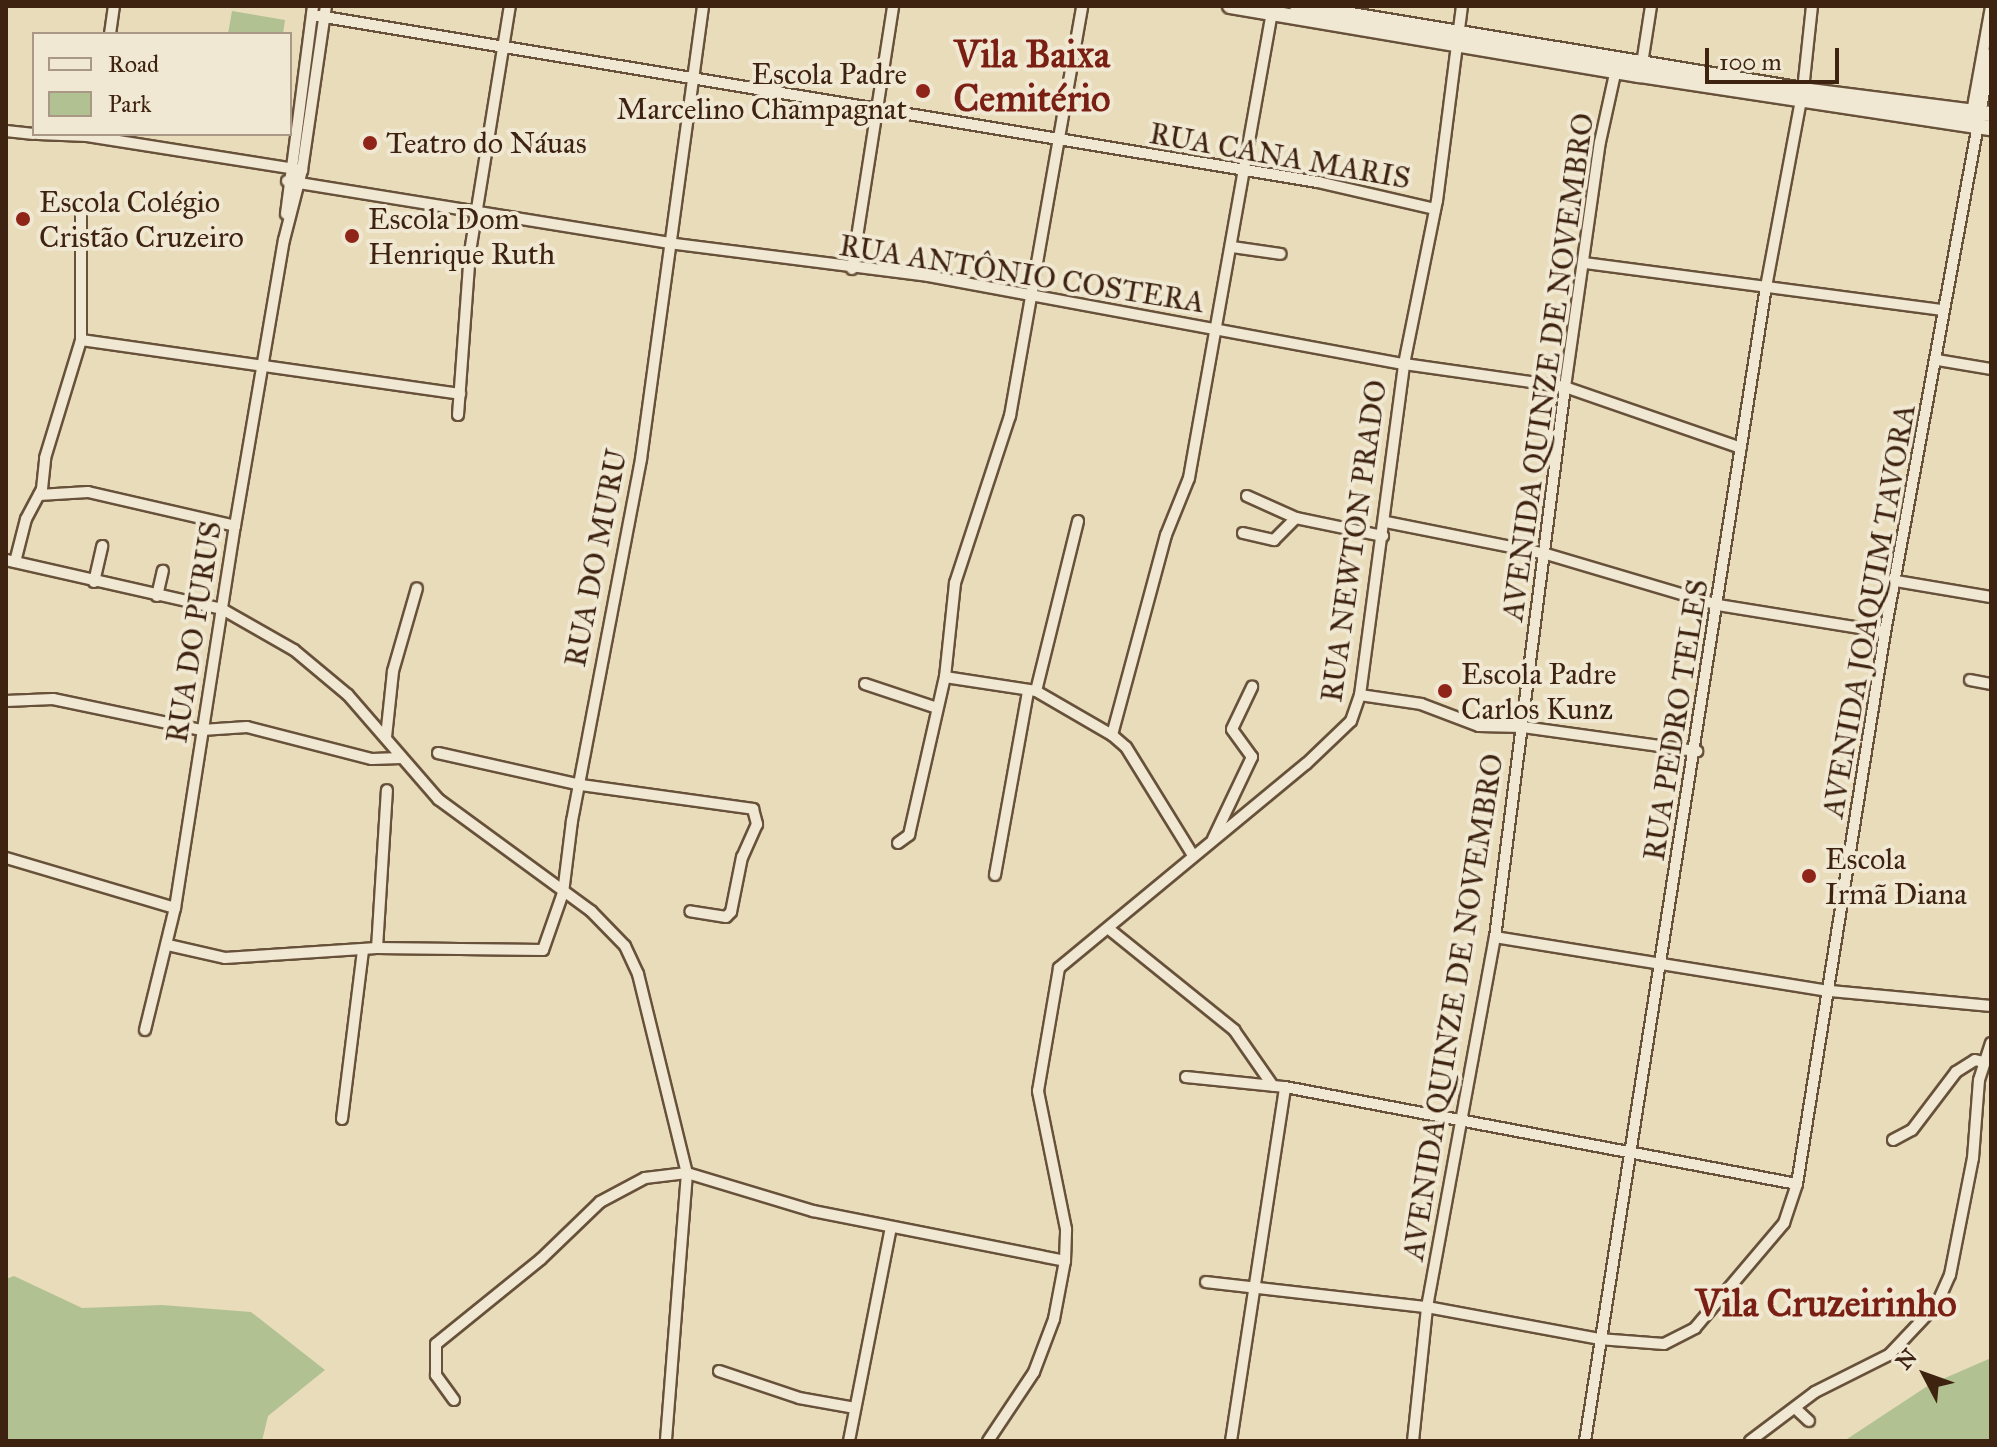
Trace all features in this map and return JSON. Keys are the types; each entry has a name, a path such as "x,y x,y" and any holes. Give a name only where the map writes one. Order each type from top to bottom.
{"street":[{"path":"110,32 114,6"},
{"path":"458,415 467,278 510,6"},
{"name":"RUA DO MURU","path":"377,948 543,950 563,893 641,459 689,82 703,6"},
{"path":"852,269 893,6"},
{"path":"898,843 910,827 945,677 955,583 998,465 1032,299 1082,6"},
{"path":"1230,6 1273,9 1364,23 1979,122"},
{"path":"1297,6 1364,23"},
{"name":"RUA NEWTON PRADO","path":"988,1441 1034,1372 1062,1283 1066,1229 1039,1109 1040,1072 1059,968 1340,733 1351,721 1360,695 1386,522 1404,364 1435,209 1462,6"},
{"path":"1637,68 1644,6"},
{"path":"1637,68 1651,6"},
{"name":"RUA PEDRO TELES","path":"1585,1441 1599,1339 1635,1150 1766,287 1802,95 1812,6"},
{"name":"AVENIDA JOAQUIM TAVORA","path":"1979,122 1991,7"},
{"path":"1112,735 1166,535 1189,478 1218,330 1273,9"},
{"name":"RUA CANA MARIS","path":"313,11 689,82 1245,172 1435,209"},
{"name":"RUA DO PURUS","path":"293,182 288,168 313,11"},
{"name":"RUA DO PURUS","path":"145,1030 175,908 235,526 293,182 302,170 325,12"},
{"name":"AVENIDA JOAQUIM TAVORA","path":"1206,1282 1427,1307 1637,1344 1676,1340 1695,1328 1771,1241 1797,1184 1885,632 1991,54"},
{"name":"AVENIDA QUINZE DE NOVEMBRO","path":"1413,1441 1427,1307 1495,937 1565,387 1600,142 1617,65"},
{"path":"6,131 32,134"},
{"path":"87,136 302,170"},
{"name":"RUA ANTÔNIO COSTERA","path":"293,182 668,243 852,269 928,276 1032,299 1404,364 1565,387 1741,448"},
{"path":"81,204 81,340 39,495 10,561 222,609 320,671 465,821 607,924 632,959 687,1173 666,1441"},
{"path":"1232,247 1281,254"},
{"path":"1585,263 1942,310"},
{"path":"81,340 460,394"},
{"path":"1937,360 1991,369"},
{"path":"39,495 88,492 235,526"},
{"path":"1247,496 1296,518 1383,536"},
{"path":"1243,533 1274,540 1296,518"},
{"path":"995,875 1032,691 1078,521"},
{"path":"1386,522 1546,554 1718,605 1885,632"},
{"path":"94,582 102,546"},
{"path":"157,596 163,571"},
{"path":"1896,581 1991,597"},
{"path":"386,737 393,671 417,588"},
{"path":"945,677 1032,691 1112,735 1126,747 1192,854"},
{"path":"1970,680 1991,684"},
{"path":"865,684 937,708"},
{"path":"1210,844 1252,757 1232,729 1252,687"},
{"path":"1360,695 1421,704 1479,726 1523,727 1697,751"},
{"path":"6,701 53,699 202,730 247,727 372,759 401,758"},
{"path":"438,753 581,785 746,806 756,814 757,824 742,857 731,912 726,917 690,911"},
{"path":"168,945 225,958 377,948 387,790"},
{"path":"6,858 175,908"},
{"path":"1109,929 1234,1030 1273,1086"},
{"path":"1495,937 1830,991 1991,1006"},
{"path":"342,1119 363,951"},
{"path":"1750,1441 1778,1424 1795,1408 1896,1350 1937,1304 1950,1275 1973,1158 1983,1062 1991,1043"},
{"path":"1893,1140 1912,1130 1956,1072 1975,1060 1983,1062"},
{"path":"1186,1077 1285,1087 1635,1150 1797,1184"},
{"path":"1231,1441 1285,1087"},
{"path":"454,1400 432,1364 436,1344 447,1332 502,1293 600,1202 632,1183 687,1173 776,1201 1065,1261"},
{"path":"849,1441 891,1227"},
{"path":"719,1371 799,1398 855,1408"},
{"path":"1795,1408 1809,1421"}],"green space":[{"path":"232,11 285,20 283,32 228,32"},
{"path":"14,1276 82,1308 162,1305 251,1312 325,1370 268,1416 262,1441 6,1441 6,1279"},
{"path":"1991,1358 1991,1441 1844,1441 1929,1385"}],"place":[{"name":"Escola Padre Marcelino Champagnat","path":"923,91"},
{"name":"Teatro do Náuas","path":"370,143"},
{"name":"Escola Colégio Cristão Cruzeiro","path":"23,219"},
{"name":"Escola Dom Henrique Ruth","path":"352,236"},
{"name":"Escola Padre Carlos Kunz","path":"1445,691"},
{"name":"Escola Irmã Diana","path":"1809,876"}],"district":[{"name":"Vila Baixa Cemitério","path":"1032,77"},
{"name":"Vila Cruzeirinho","path":"1826,1304"}]}
